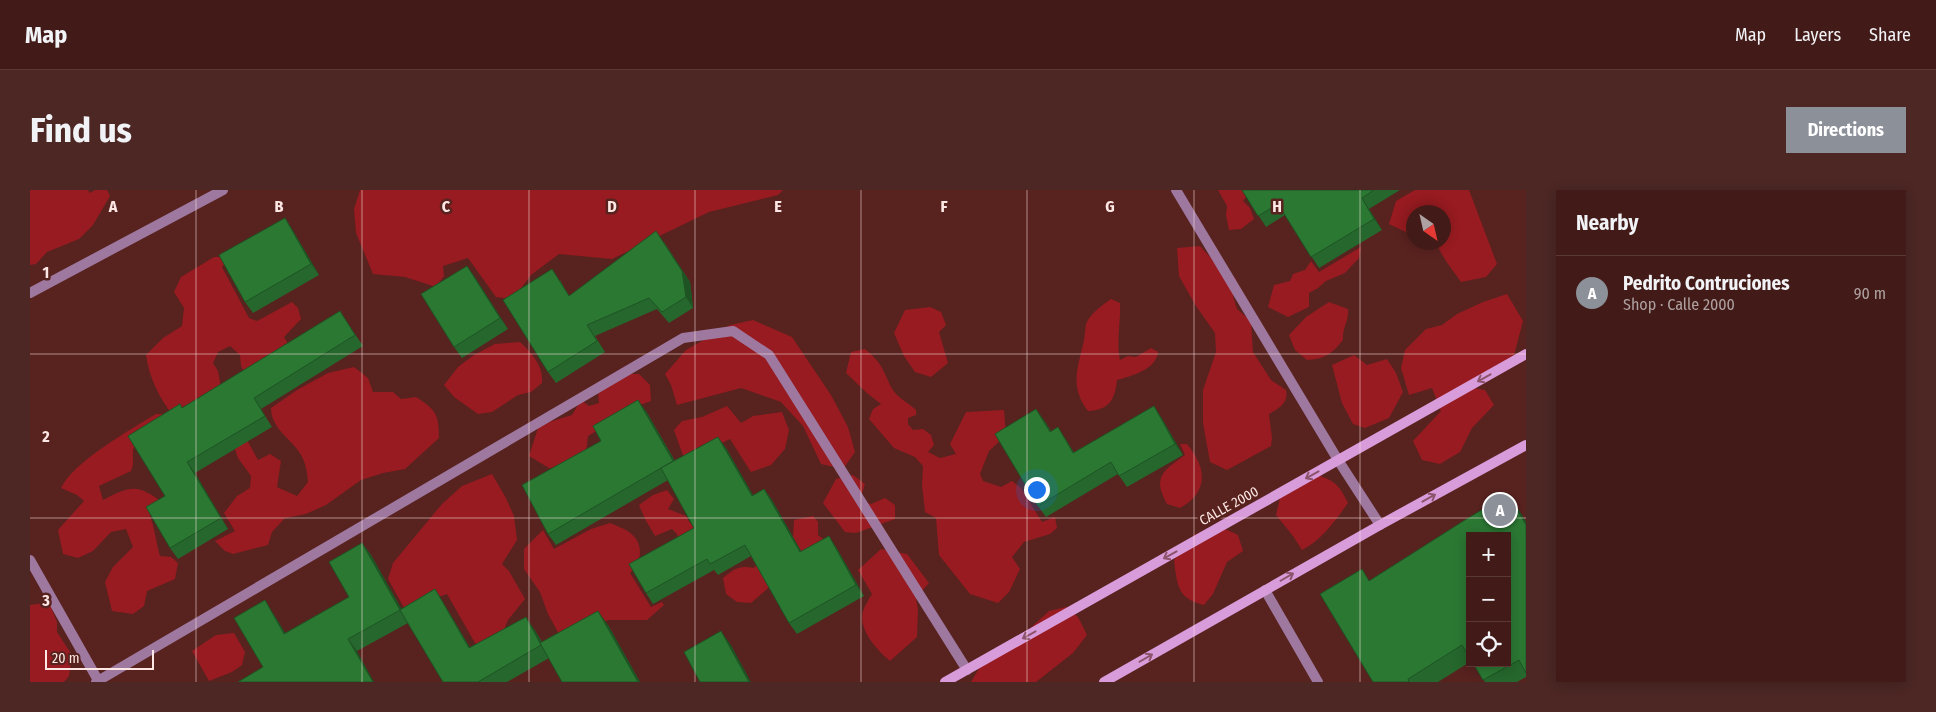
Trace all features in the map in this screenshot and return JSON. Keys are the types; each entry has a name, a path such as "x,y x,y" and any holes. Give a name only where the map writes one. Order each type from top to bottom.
{"street":[{"path":"30,293 223,190"},
{"path":"1176,190 1338,460 1380,524"},
{"path":"30,560 98,682 683,338 733,331 769,355 967,670"},
{"name":"CALLE 2000","path":"945,682 1526,354"},
{"path":"1104,682 1380,524 1526,445"},
{"path":"1265,590 1318,682"}],"shaded area":[{"path":"30,190 88,190 90,193 95,190 107,190 110,196 93,225 79,239 47,252 36,264 30,265"},
{"path":"360,190 783,190 778,195 709,212 612,259 559,254 531,275 513,299 496,297 468,258 443,266 444,276 436,287 405,277 373,274 356,233 354,209"},
{"path":"1218,190 1251,190 1243,201 1250,208 1254,219 1241,229 1229,230 1226,215 1227,206"},
{"path":"1415,190 1469,190 1497,264 1486,277 1461,282 1440,250 1451,250 1451,205 1406,205 1406,232 1389,224 1396,201"},
{"path":"1200,246 1236,279 1237,285 1233,296 1237,309 1251,321 1253,352 1271,380 1286,390 1287,395 1285,402 1269,414 1271,446 1227,470 1210,462 1203,423 1203,390 1216,352 1215,333 1196,306 1179,276 1177,248"},
{"path":"1361,247 1359,258 1345,273 1326,281 1309,293 1309,307 1288,317 1268,307 1274,285 1290,281 1293,274 1305,270 1311,261 1319,272"},
{"path":"214,257 224,257 226,262 222,267 249,318 257,321 292,302 298,308 301,319 284,337 290,347 247,378 241,366 240,355 230,346 218,352 213,363 218,371 221,388 174,417 156,388 146,355 163,338 182,326 184,308 174,292 181,277"},
{"path":"1507,294 1523,321 1513,359 1467,387 1485,390 1494,405 1472,428 1460,452 1440,464 1422,460 1413,441 1441,411 1432,388 1409,395 1401,368 1405,350 1426,329 1442,325 1457,314"},
{"path":"1111,299 1120,303 1118,347 1120,360 1128,356 1136,357 1151,348 1158,352 1153,363 1148,368 1117,380 1115,393 1110,403 1101,409 1088,411 1082,402 1077,385 1086,324 1093,313"},
{"path":"1329,302 1348,309 1343,340 1327,355 1307,360 1295,350 1289,335 1306,317"},
{"path":"930,307 941,312 946,325 939,332 948,363 931,377 915,372 904,356 894,333 905,310"},
{"path":"753,320 792,337 831,395 848,427 855,452 843,469 821,464 803,426 781,402 741,388 677,405 671,385 665,374 686,350 730,325"},
{"path":"520,342 533,356 541,371 542,383 531,392 518,395 492,412 478,414 454,397 444,385 458,367 474,355 495,344"},
{"path":"865,349 879,364 899,397 916,410 916,415 908,418 908,424 913,430 923,429 931,435 934,445 928,452 940,458 956,454 950,444 966,412 1004,410 1006,435 989,451 980,474 983,481 1001,487 1012,481 1021,488 1042,522 1055,517 1057,528 1050,534 1024,542 1012,557 1020,569 1009,592 998,603 970,594 939,555 936,518 925,512 922,485 923,466 915,457 894,448 869,419 873,409 881,404 846,373 851,352"},
{"path":"1354,355 1367,365 1387,359 1396,373 1403,392 1389,418 1365,428 1353,424 1342,403 1332,365"},
{"path":"354,367 368,378 373,392 393,392 401,399 416,397 432,409 437,418 439,438 405,469 361,480 326,505 306,514 285,518 272,532 268,545 233,554 225,551 215,541 235,531 224,513 237,496 250,488 251,476 238,458 232,440 247,440 258,460 270,454 281,461 277,487 297,496 308,482 307,471 297,449 274,422 271,408 297,390 328,373"},
{"path":"623,374 639,374 650,385 651,401 640,405 588,436 586,453 560,467 549,468 529,456 539,425 572,415 581,400 589,406 599,403 598,394"},
{"path":"727,406 741,423 753,416 782,412 789,430 785,449 771,465 751,472 730,439 685,461 674,430 682,421 702,417"},
{"path":"156,414 167,414 137,441 134,446 131,471 99,486 103,500 120,492 133,489 146,492 163,503 159,511 150,516 160,556 171,557 178,563 175,579 147,591 144,606 133,614 112,611 105,582 113,567 133,547 126,529 111,532 93,551 78,558 63,554 58,530 84,501 77,495 61,488 67,478 77,468 103,447"},
{"path":"1180,444 1187,444 1194,453 1202,479 1196,495 1180,508 1167,504 1160,487 1160,481 1166,470 1185,455"},
{"path":"1308,472 1323,477 1337,485 1348,503 1322,535 1302,550 1276,515 1282,489"},
{"path":"492,474 514,516 517,540 502,564 509,571 525,599 508,620 502,635 486,652 475,643 447,594 423,602 408,615 388,579 393,563 442,504 462,486"},
{"path":"853,475 865,484 860,500 871,504 885,498 895,505 895,519 856,533 845,532 823,503 836,479"},
{"path":"667,490 674,499 668,509 686,516 690,523 708,518 680,544 677,534 672,529 655,536 639,505 653,495"},
{"path":"813,516 818,522 818,535 827,542 782,576 751,603 737,602 726,594 723,578 737,568 753,568 783,548 793,537 794,520"},
{"path":"610,523 634,536 640,552 637,563 630,573 651,607 662,602 664,605 647,620 609,620 576,632 559,634 548,614 540,592 524,569 524,549 543,530 554,549 591,529"},
{"path":"1217,525 1238,535 1243,551 1227,562 1213,594 1204,605 1188,599 1183,594 1176,576 1174,560 1194,535"},
{"path":"881,549 907,554 929,583 916,598 918,610 917,637 890,661 874,645 863,625 863,611 872,594 858,570"},
{"path":"49,602 57,622 57,632 72,655 69,676 64,682 30,682 30,605"},
{"path":"1066,607 1078,617 1087,635 1073,653 1036,682 971,682 984,660 1024,634 1049,611"},
{"path":"234,633 245,652 242,665 232,672 209,681 192,651 216,635"}],"building":[{"path":"1242,190 1374,190 1362,198 1374,219 1311,257 1278,204 1258,216"},
{"path":"285,218 311,264 245,302 219,255"},
{"path":"656,231 682,271 686,297 662,312 649,298 587,325 597,341 548,372 503,300 552,269 569,296"},
{"path":"467,266 500,318 454,347 421,294"},
{"path":"340,311 355,335 254,398 265,416 187,462 221,518 170,548 146,507 165,496 128,436 180,404 182,408"},
{"path":"638,400 673,461 548,534 522,485 601,441 593,426"},
{"path":"1154,406 1175,444 1119,476 1111,462 1038,506 995,434 1036,409 1050,432 1058,427 1073,453"},
{"path":"718,437 752,496 764,489 800,552 829,536 856,585 789,623 745,545 710,564 707,559 646,593 629,564 694,528 661,468"},
{"path":"1508,494 1526,525 1526,673 1519,660 1511,664 1511,532 1466,532 1466,652 1462,645 1408,679 1409,682 1373,682 1320,594 1362,569 1369,581"},
{"path":"362,543 400,610 348,639 373,682 238,682 263,667 234,618 265,600 284,634 349,597 329,562"},
{"path":"435,589 469,648 526,617 541,645 478,682 443,682 400,610"},
{"path":"598,611 638,682 562,682 540,643"},
{"path":"721,631 749,682 700,682 684,652"},
{"path":"1475,667 1506,667 1483,680"}],"place":[{"name":"Pedrito Contruciones","path":"1500,510"}]}
